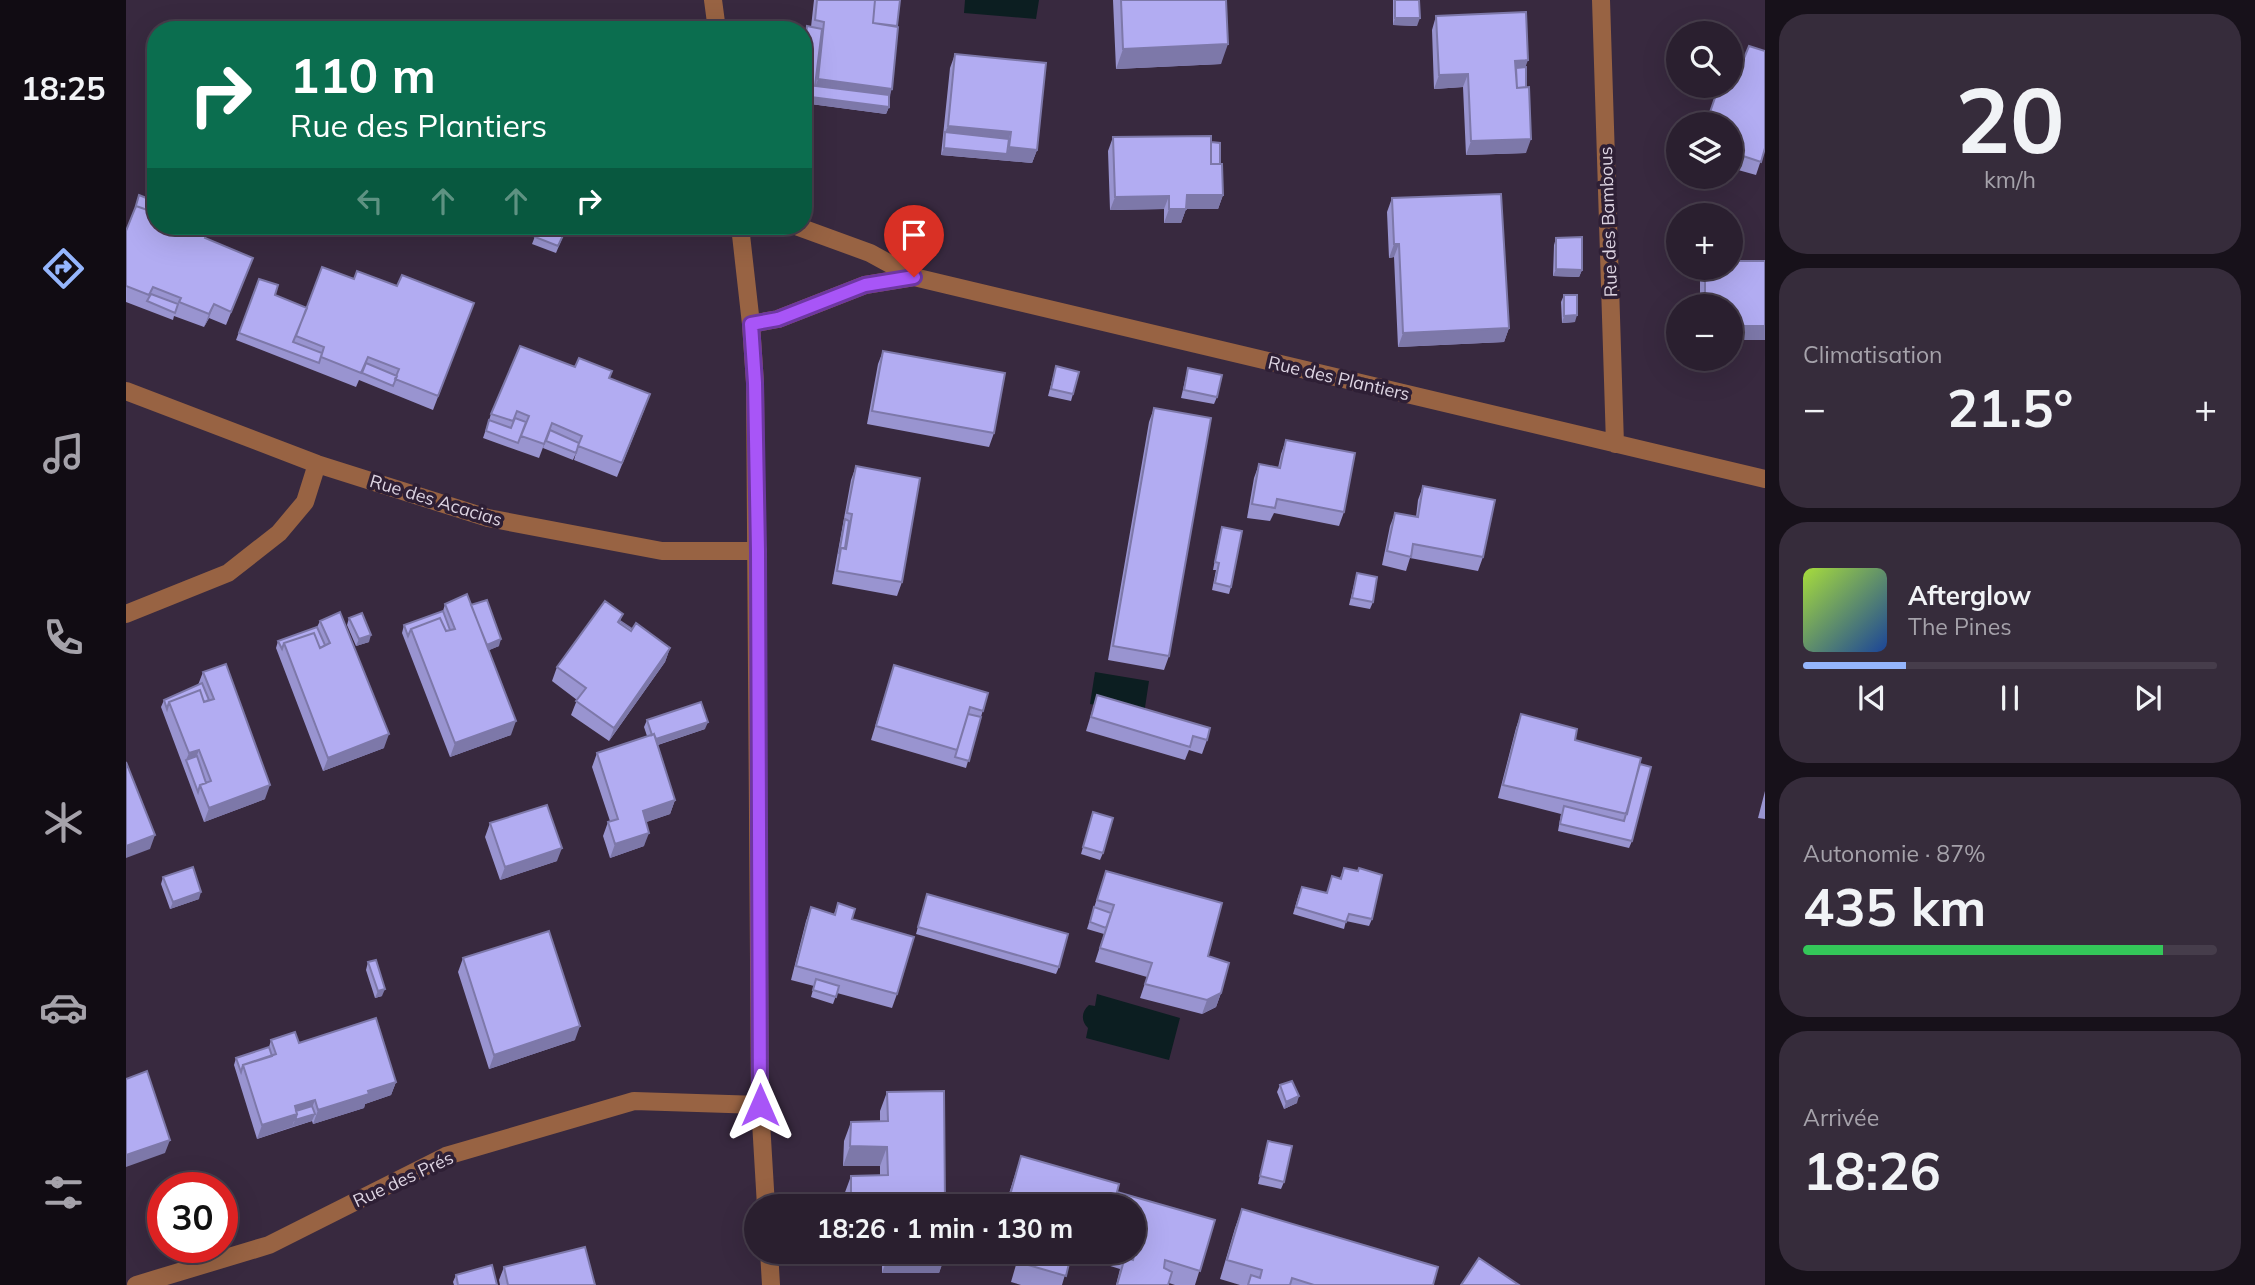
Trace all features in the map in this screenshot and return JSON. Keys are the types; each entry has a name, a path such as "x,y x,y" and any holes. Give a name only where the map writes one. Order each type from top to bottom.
{"street":[{"path":"713,0 716,21"},
{"name":"Rue des Bambous","path":"1601,0 1615,444"},
{"name":"Rue des Plantiers","path":"812,232 870,253 914,277 1765,479"},
{"path":"741,235 755,383 760,1105 765,1194"},
{"name":"Rue des Plantiers","path":"751,324 778,319 865,285 914,277"},
{"name":"Rue des Acacias","path":"126,391 317,464 488,518 662,551 758,551"},
{"path":"126,614 228,573 279,533 304,502 317,464"},
{"name":"Rue des Prés","path":"136,1285 269,1245 446,1156 634,1101 760,1105"},
{"path":"770,1264 771,1285"}],"shaded area":[{"path":"965,0 1039,0 1036,19 964,13"},
{"path":"1095,672 1149,681 1144,714 1090,704"},
{"path":"1097,994 1180,1018 1169,1060 1086,1038 1088,1028 1083,1014 1089,1005 1095,1006"}],"building":[{"path":"817,0 875,0 873,23 898,27 892,89 818,79 824,22 815,20"},
{"path":"875,0 900,0 897,26 873,23"},
{"path":"1121,0 1226,0 1228,44 1123,49"},
{"path":"1395,0 1419,0 1420,18 1395,18"},
{"path":"1526,12 1528,60 1515,61 1517,88 1529,87 1531,139 1471,141 1468,74 1439,75 1436,16"},
{"path":"812,27 822,29 815,86 889,95 889,107 812,97"},
{"path":"1749,46 1765,51 1765,148 1761,162 1743,156 1743,112 1710,112 1715,98 1743,98 1743,61"},
{"path":"955,54 1046,63 1037,150 1009,147 1011,132 948,126"},
{"path":"1526,67 1526,87 1517,88 1516,68"},
{"path":"945,132 1009,139 1007,154 944,148"},
{"path":"1211,136 1211,164 1222,164 1223,195 1187,195 1186,209 1169,209 1169,196 1115,197 1113,137"},
{"path":"1211,142 1220,143 1220,164 1211,164"},
{"path":"1501,194 1509,328 1403,333 1399,244 1394,244 1392,198"},
{"path":"139,195 147,198 147,210 136,206 135,209"},
{"path":"136,206 147,210 147,235 206,235 205,238 253,258 231,312 214,304 209,314 179,302 181,298 153,287 149,295 126,286 126,231"},
{"path":"536,235 563,235 558,246 535,237"},
{"path":"1582,237 1582,270 1556,269 1556,238"},
{"path":"1743,261 1765,261 1765,326 1743,326 1743,294 1705,294 1705,280 1743,280"},
{"path":"322,267 354,279 357,271 397,286 402,275 474,303 438,396 395,379 399,369 368,357 361,373 321,357 324,347 296,336"},
{"path":"259,279 278,285 275,295 307,308 293,342 322,353 319,363 239,333"},
{"path":"151,294 178,304 175,313 147,301"},
{"path":"1564,295 1577,295 1577,315 1564,316"},
{"path":"520,346 575,367 579,358 612,371 609,378 650,394 622,463 578,446 582,436 552,423 544,444 521,436 529,416 517,411 513,421 491,414"},
{"path":"883,351 1005,373 994,433 872,411"},
{"path":"366,363 397,376 393,386 362,373"},
{"path":"1056,366 1079,372 1073,394 1051,389"},
{"path":"1188,368 1222,375 1217,397 1184,390"},
{"path":"1154,408 1211,418 1169,656 1113,646"},
{"path":"515,418 526,422 518,443 486,431 489,420 511,428"},
{"path":"550,430 579,443 576,453 546,441"},
{"path":"1286,440 1355,453 1344,512 1277,499 1275,508 1252,504 1259,464 1280,468"},
{"path":"856,466 920,478 902,582 837,571 841,548 846,549 852,514 847,513"},
{"path":"1423,486 1495,500 1483,557 1413,544 1411,557 1387,551 1395,513 1418,517"},
{"path":"845,519 849,521 845,548 841,548 839,554"},
{"path":"1222,527 1242,531 1231,587 1215,583 1219,563 1215,562"},
{"path":"1357,573 1377,577 1373,602 1352,598"},
{"path":"467,594 516,721 455,743 411,629 440,618 446,631 455,629 445,604"},
{"path":"487,600 501,639 487,645 471,605"},
{"path":"605,601 623,614 618,622 631,631 636,623 670,648 614,728 576,701 586,688 557,667"},
{"path":"443,611 450,630 446,631 440,618 411,629 408,636 404,625"},
{"path":"340,612 389,734 328,758 284,643 314,633 320,648 330,643 320,621"},
{"path":"362,613 371,635 359,639 349,618"},
{"path":"620,621 632,629 631,631 619,623"},
{"path":"317,627 325,645 320,648 314,633 284,643 282,649 278,641"},
{"path":"226,664 270,785 209,808 200,785 211,781 199,750 189,753 169,702 200,690 204,702 214,699 203,672"},
{"path":"894,665 988,693 983,711 970,707 957,750 876,726"},
{"path":"202,683 209,700 204,702 200,690 169,702 167,709 164,700"},
{"path":"1097,695 1210,728 1207,740 1193,736 1190,747 1091,717"},
{"path":"701,702 708,722 656,739 654,734 652,735 647,720"},
{"path":"968,714 981,717 969,761 955,757"},
{"path":"1521,714 1577,729 1575,740 1641,758 1627,814 1503,785"},
{"path":"654,734 675,800 643,811 649,833 615,844 608,822 618,819 597,753"},
{"path":"197,756 206,783 200,785 198,792 186,760"},
{"path":"126,762 155,835 126,846"},
{"path":"1640,764 1651,767 1632,841 1560,824 1564,806 1624,821"},
{"path":"547,805 562,848 505,867 490,823"},
{"path":"1093,812 1113,818 1103,853 1083,847"},
{"path":"193,867 201,892 173,902 163,877"},
{"path":"1344,868 1358,871 1359,868 1382,875 1372,919 1349,914 1346,922 1296,907 1302,887 1327,893 1332,876 1341,879"},
{"path":"1106,871 1222,903 1208,956 1229,963 1221,993 1207,1000 1145,984 1152,963 1100,948 1114,905 1097,900"},
{"path":"927,894 1068,934 1059,967 918,927"},
{"path":"838,903 855,909 852,919 914,937 897,994 796,966 811,907 835,915"},
{"path":"1094,907 1111,913 1106,928 1090,922"},
{"path":"549,931 580,1026 494,1055 463,958"},
{"path":"376,960 385,989 378,991 368,962"},
{"path":"816,979 839,986 836,997 813,990"},
{"path":"376,1018 396,1082 368,1091 369,1094 318,1110 315,1100 295,1106 297,1114 262,1125 243,1065 276,1054 271,1040 295,1032 299,1043"},
{"path":"269,1047 272,1056 243,1065 241,1072 236,1058"},
{"path":"147,1071 170,1140 126,1155 126,1079"},
{"path":"1292,1081 1299,1096 1286,1102 1280,1085"},
{"path":"944,1091 945,1194 851,1194 851,1176 888,1175 887,1147 850,1146 851,1122 888,1121 887,1092"},
{"path":"312,1106 315,1114 295,1120 296,1111"},
{"path":"1268,1141 1292,1146 1284,1182 1260,1176"},
{"path":"1021,1156 1119,1184 1117,1192 1124,1194 1010,1194"},
{"path":"1146,1200 1215,1220 1200,1271 1165,1260 1164,1268 1172,1272 1168,1285 1117,1285 1123,1264 1146,1264"},
{"path":"1242,1209 1438,1267 1433,1285 1314,1285 1292,1278 1290,1285 1248,1285 1251,1275 1260,1278 1262,1270 1227,1260"},
{"path":"585,1247 595,1285 508,1285 504,1267"},
{"path":"1479,1258 1519,1285 1461,1285"},
{"path":"1025,1264 1069,1264 1066,1276"},
{"path":"492,1265 497,1285 458,1285 456,1275"}],"route":[{"path":"760,1105 758,551 755,383 751,324 778,319 865,285 914,277"}]}
